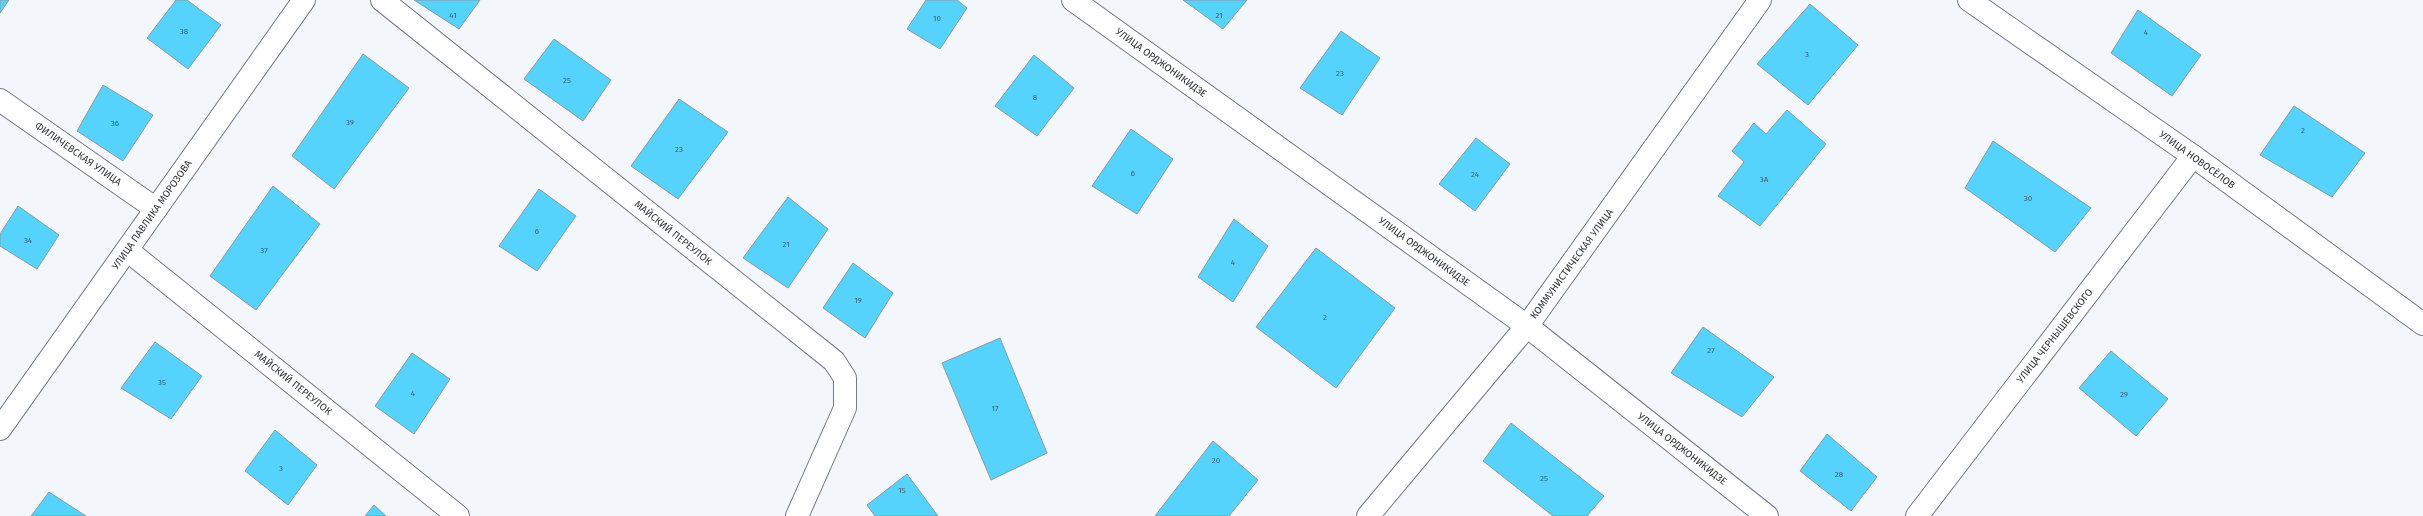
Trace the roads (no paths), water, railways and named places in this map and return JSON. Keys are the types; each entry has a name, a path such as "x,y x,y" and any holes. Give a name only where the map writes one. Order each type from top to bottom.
{"street":[{"name":"УЛИЦА ПАВЛИКА МОРОЗОВА","path":"0,429 304,0"},
{"name":"МАЙСКИЙ ПЕРЕУЛОК","path":"382,0 834,362 845,378 845,408 796,516"},
{"name":"УЛИЦА ОРДЖОНИКИДЗЕ","path":"1073,0 1527,326 1768,516"},
{"name":"КОММУНИСТИЧЕСКАЯ УЛИЦА","path":"1368,516 1527,326 1760,0"},
{"name":"УЛИЦА НОВОСЁЛОВ","path":"1969,0 2193,156 2423,324"},
{"name":"ФИЛИЧЕВСКАЯ УЛИЦА","path":"0,100 156,209"},
{"name":"УЛИЦА ЧЕРНЫШЕВСКОГО","path":"1917,516 2193,156"},
{"name":"МАЙСКИЙ ПЕРЕУЛОК","path":"128,250 458,516"}]}
